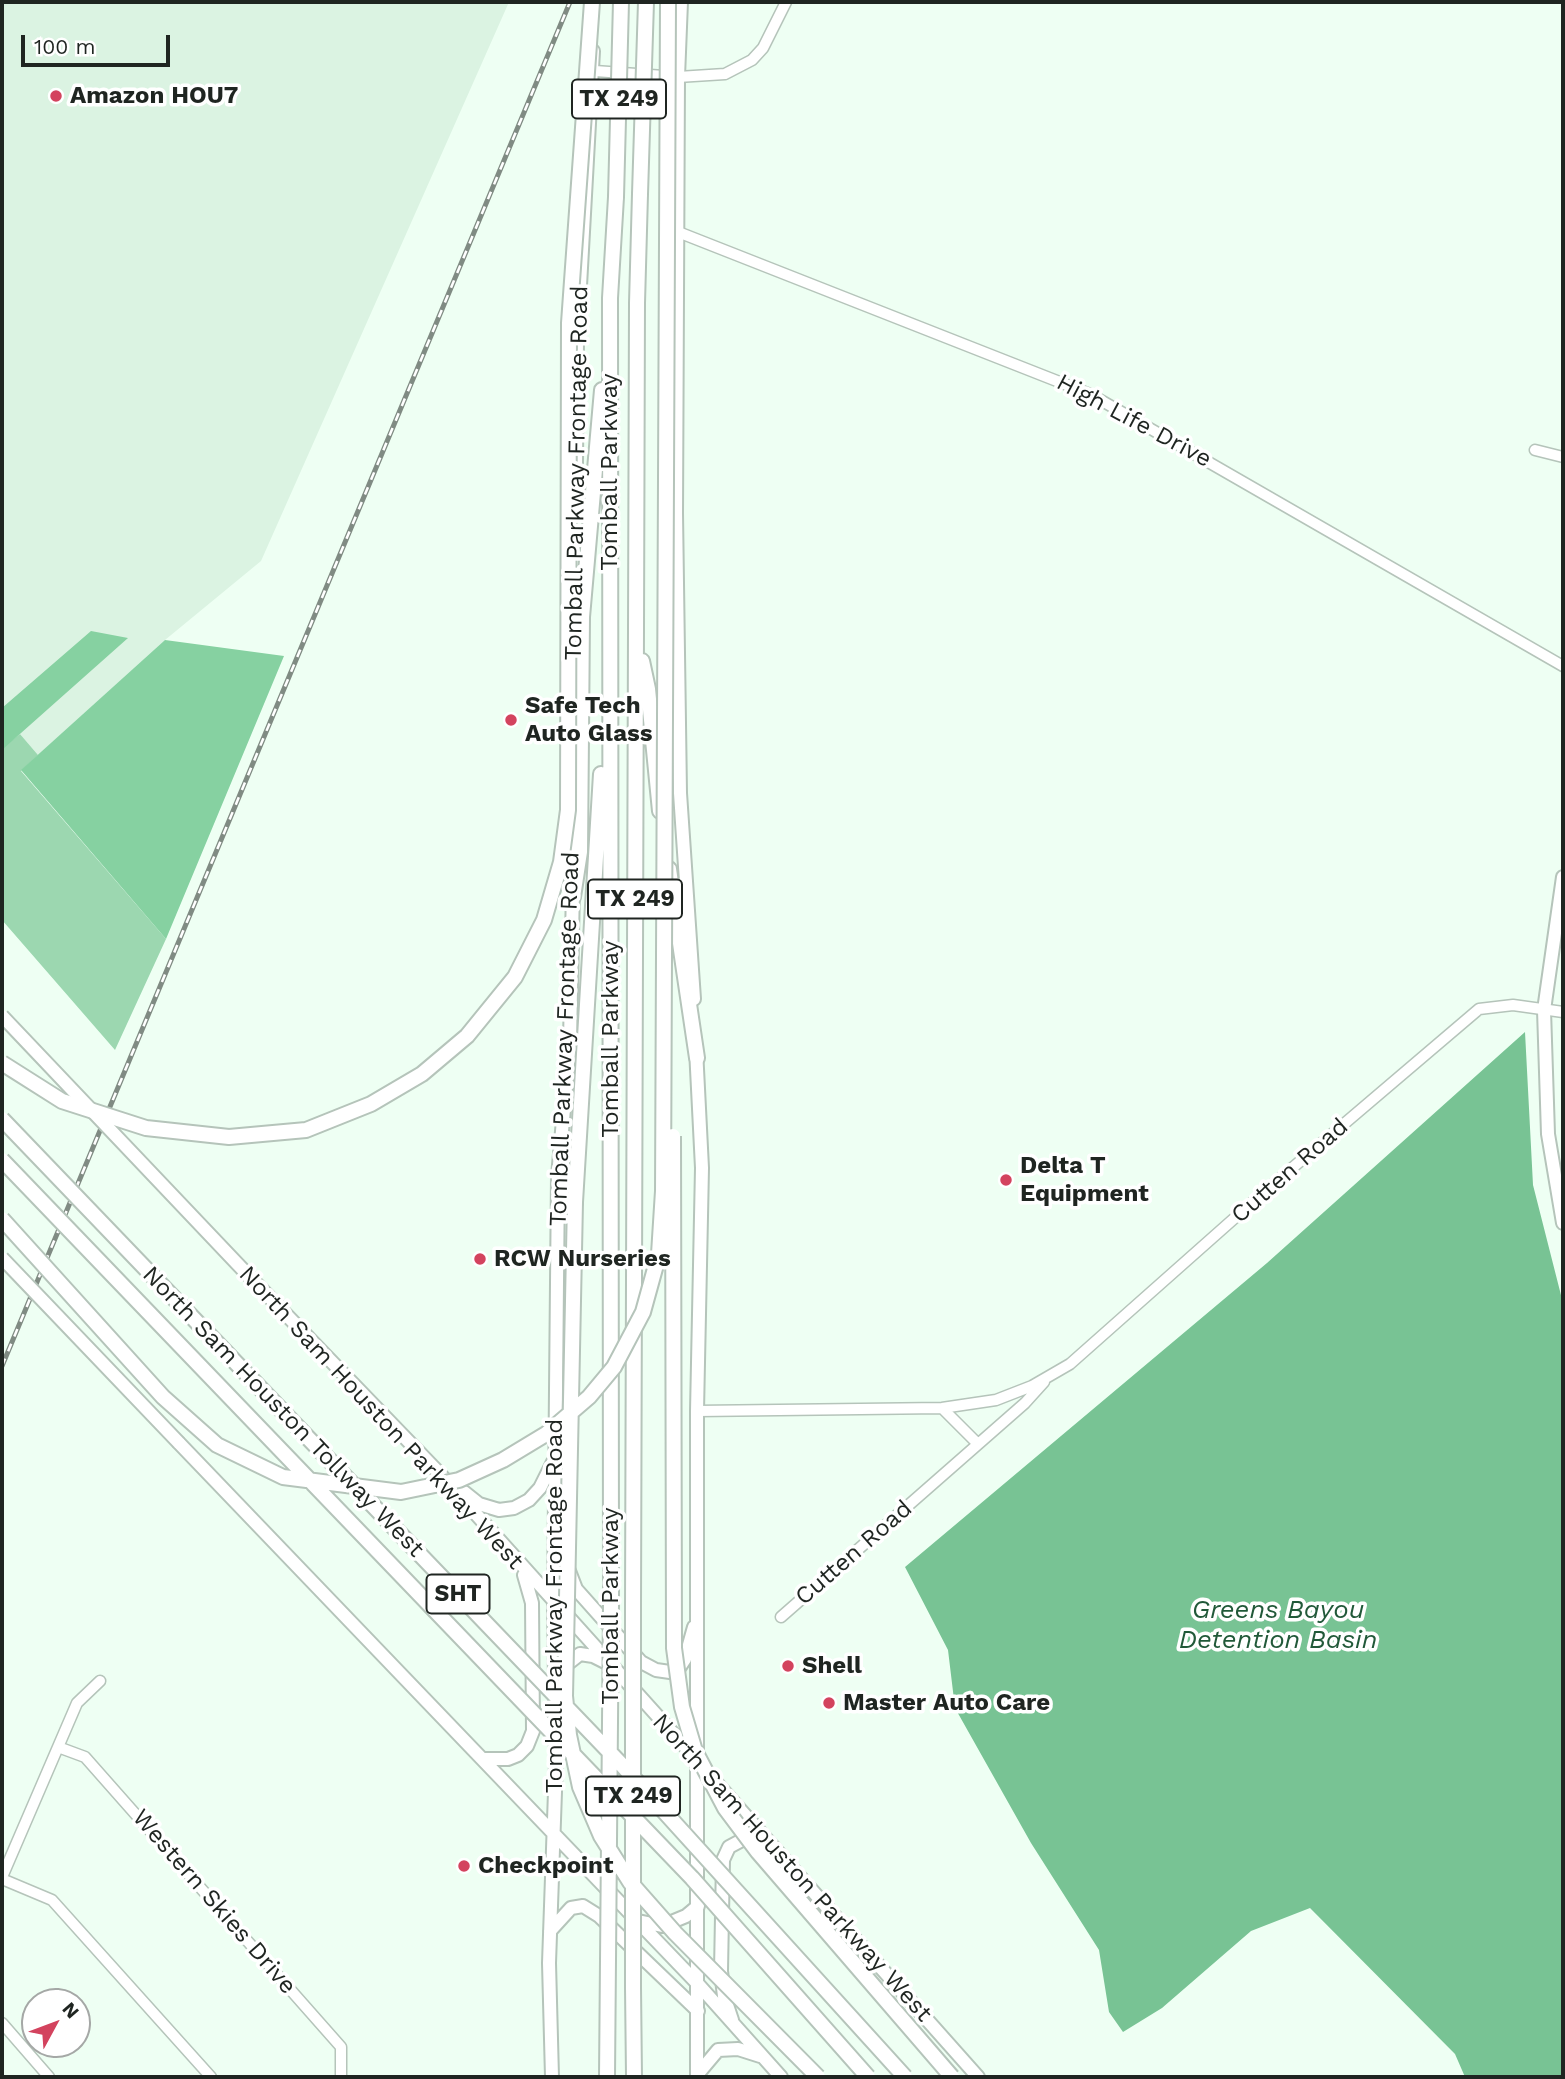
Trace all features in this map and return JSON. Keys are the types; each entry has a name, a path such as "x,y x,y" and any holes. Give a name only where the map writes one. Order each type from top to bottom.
{"highway":[{"path":"2,1063 62,1101 146,1128 229,1137 306,1130 371,1104 422,1074 467,1036 515,977 544,920 561,862 568,810 569,323 591,2"},
{"name":"Tomball Parkway","path":"607,2077 611,1603 610,298 616,197 621,2"},
{"name":"Tomball Parkway","path":"634,2077 636,634 640,194 646,2"},
{"path":"2,1219 163,1398 217,1444 283,1477 401,1492 459,1480 503,1460 546,1434 589,1397 614,1367 643,1312 659,1254 663,1153 668,2"},
{"path":"573,897 580,852 582,617 610,298"},
{"path":"610,629 575,1202 565,1696 569,1735 580,1787 601,1836 630,1882 675,1933 818,2077"},
{"path":"636,634 648,689 656,779 697,1058"},
{"path":"663,803 670,835 672,920 674,1648 682,1707 695,1751 725,1808 758,1853 952,2077"},
{"name":"North Sam Houston Tollway West","path":"2,1119 631,1774 905,2077"},
{"name":"North Sam Houston Tollway West","path":"2,1160 674,1859 868,2077"}],"main road":[{"name":"Tomball Parkway Frontage Road","path":"552,2077 550,1931 555,1686 558,1176 570,1041 577,340 595,71 591,2"},
{"name":"TX 249","path":"678,232 681,2"},
{"path":"678,232 676,513 680,793 702,1167 697,1411 697,2076"},
{"path":"1563,877 1544,1010 1548,1133 1563,1223"},
{"name":"North Sam Houston Parkway West","path":"2,1016 440,1474 978,2077"},
{"path":"2,1258 696,1983 780,2077"},
{"path":"440,1474 479,1504 499,1510 514,1508 529,1500 540,1488 555,1458"},
{"path":"554,1516 564,1558 576,1589 641,1662 670,1672 678,1668 685,1659 699,1609"},
{"path":"483,1759 508,1759 519,1755 527,1746 533,1731 532,1603 530,1590 519,1565"},
{"path":"555,1686 562,1666 580,1654 593,1656 614,1669"},
{"path":"734,2025 724,1996 721,1971 723,1860 729,1847 744,1839 758,1838 773,1845"},
{"path":"550,1931 571,1908 583,1906 598,1916 698,2011"},
{"path":"637,1921 662,1926 685,1916 698,1906"},
{"path":"697,2076 718,2050 738,2049 763,2057"}],"street":[{"path":"595,71 678,77 725,74 752,60 774,30 786,2"},
{"name":"High Life Drive","path":"678,232 1090,394 1563,667"},
{"path":"1535,450 1563,457"},
{"name":"Cutten Road","path":"697,1411 942,1408 996,1400 1070,1364 1258,1198 1479,1009 1513,1005 1563,1012"},
{"name":"Cutten Road","path":"781,1617 1026,1404 1050,1375"},
{"path":"942,1408 978,1444"},
{"path":"100,1681 78,1703 2,1878 52,1900 211,2077"},
{"name":"Western Skies Drive","path":"58,1746 85,1757 341,2047 341,2077"},
{"path":"2,2023 49,2077"}],"shaded area":[{"path":"2,2 509,2 261,561 165,640 38,755 2,713"},
{"path":"91,631 128,638 3,749 2,708"},
{"path":"165,640 284,656 166,939 21,770"},
{"path":"20,734 38,755 21,771 166,939 115,1050 2,920 2,748"}],"water":[{"name":"Greens Bayou Detention Basin","path":"1525,1032 1533,1185 1563,1303 1563,2077 1465,2077 1455,2054 1310,1908 1251,1931 1162,2008 1123,2032 1109,2012 1099,1950 1031,1843 955,1708 948,1650 905,1567 1267,1263"}],"railway":[{"path":"2,1366 570,2"}],"place":[{"name":"Amazon HOU7","path":"56,96"},
{"name":"Safe Tech Auto Glass","path":"511,720"},
{"name":"Delta T Equipment","path":"1006,1180"},
{"name":"RCW Nurseries","path":"480,1259"},
{"name":"Shell","path":"788,1666"},
{"name":"Master Auto Care","path":"829,1703"},
{"name":"Checkpoint","path":"464,1866"}]}
